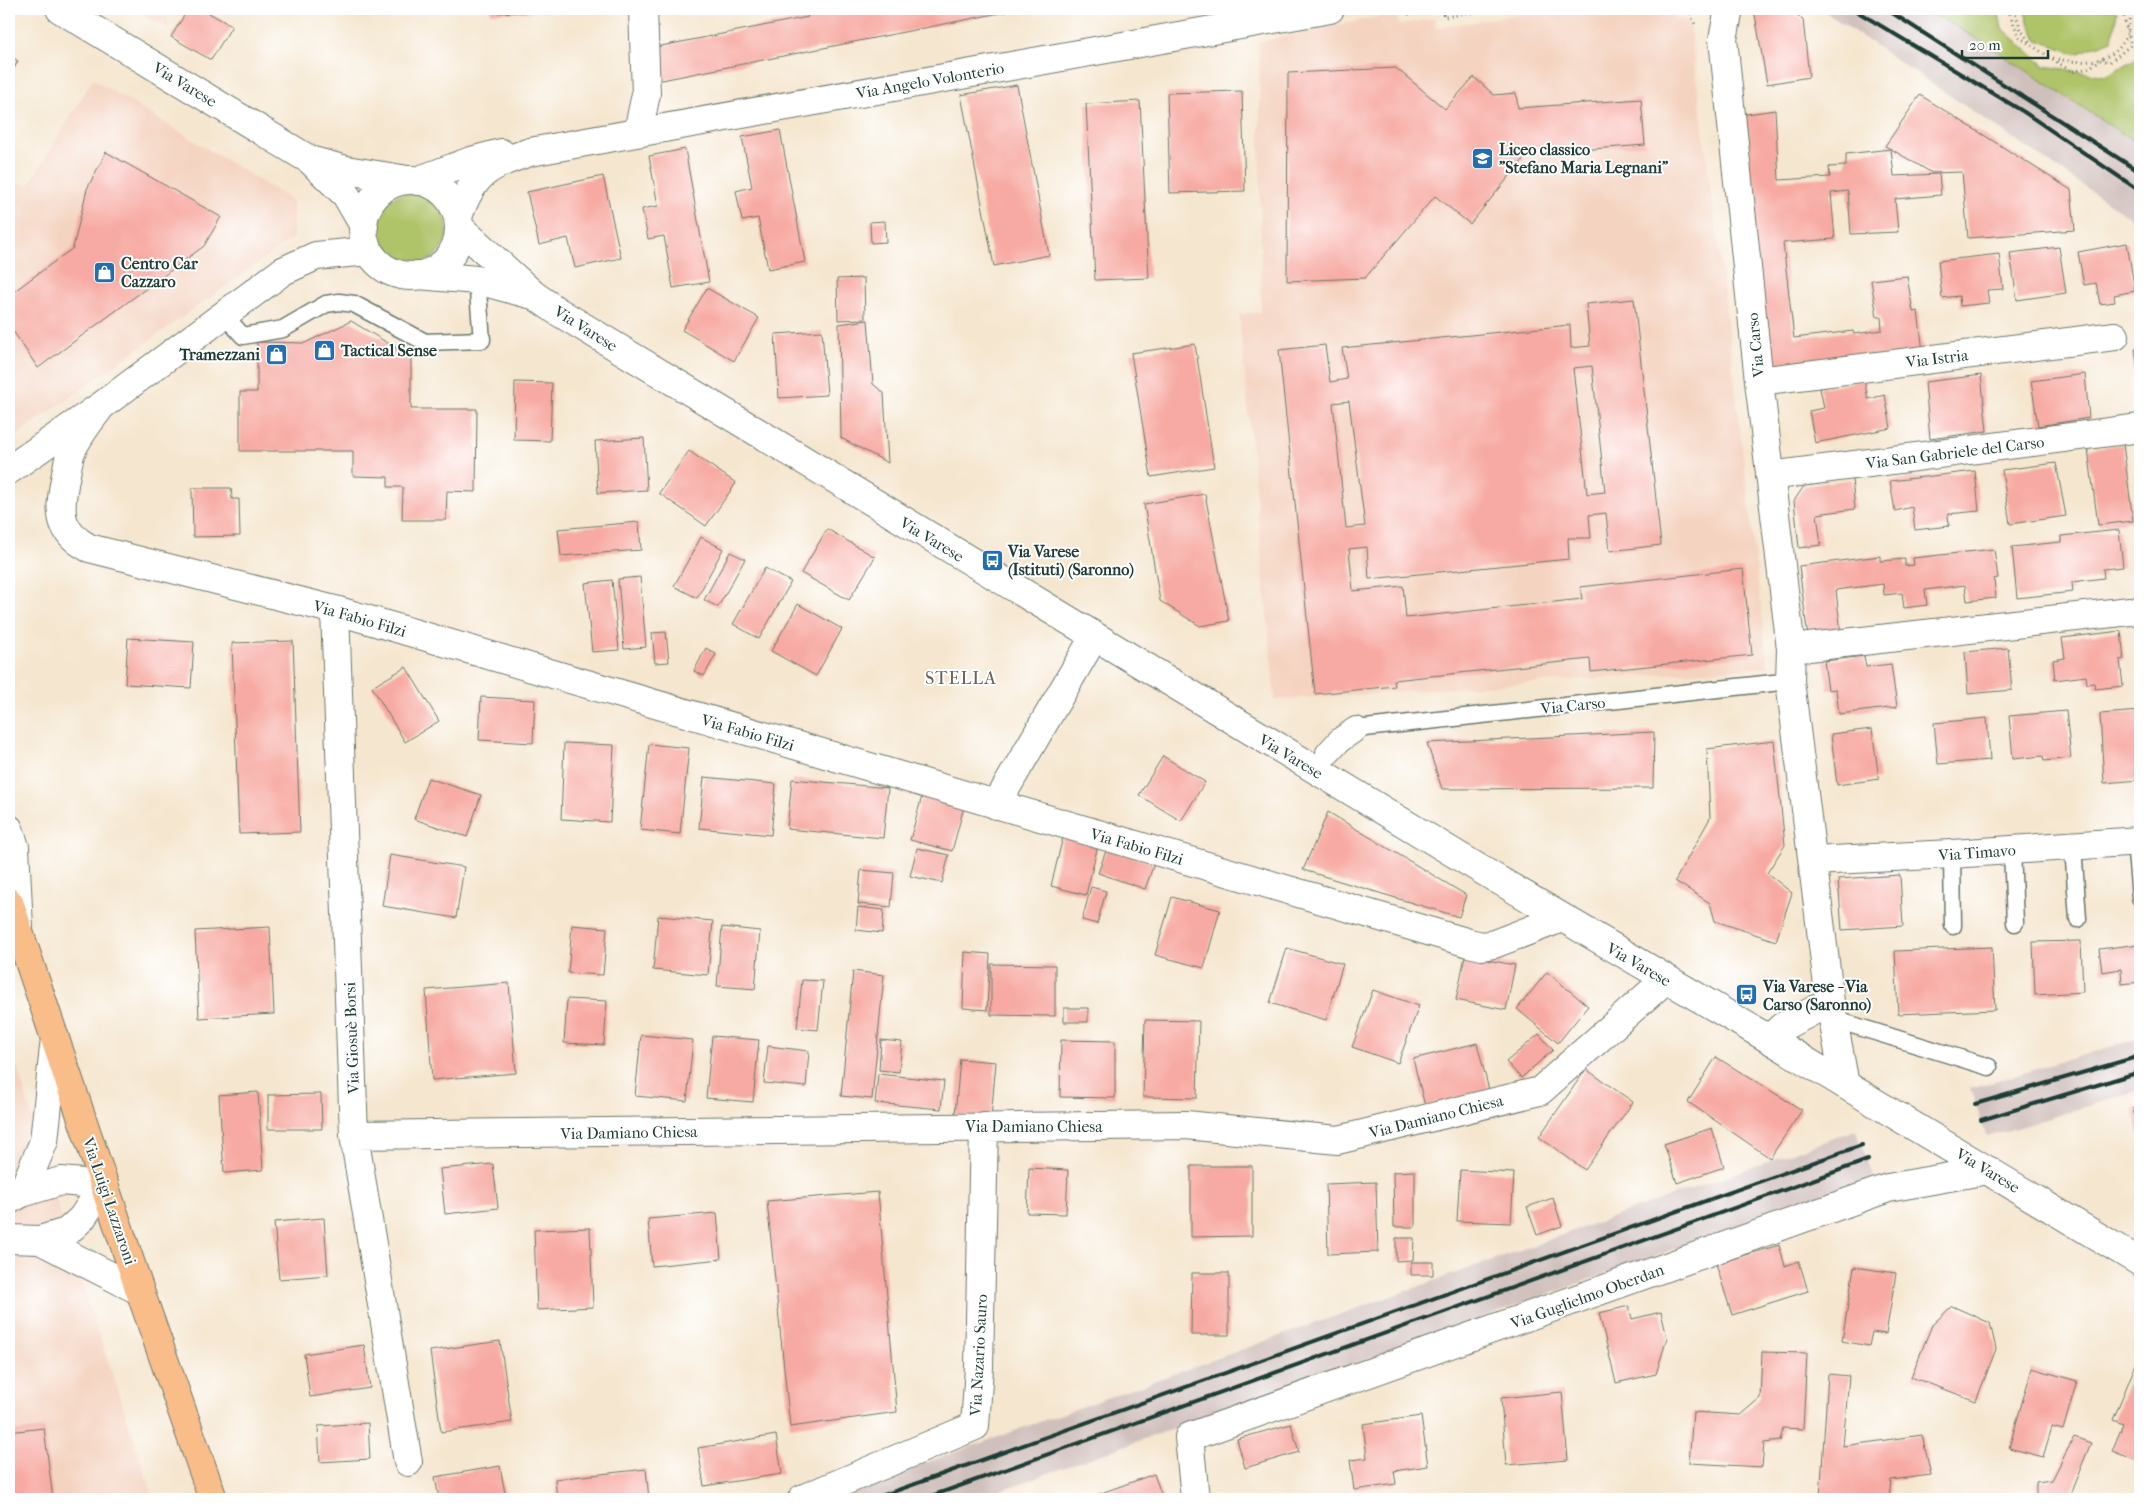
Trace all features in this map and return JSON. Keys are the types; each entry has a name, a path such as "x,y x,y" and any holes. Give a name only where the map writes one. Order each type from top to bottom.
{"main road":[{"name":"Via Luigi Lazzaroni","path":"9,902 212,1499"}],"street":[{"name":"Via Varese","path":"60,9 310,160 346,195 366,239"},
{"path":"638,132 646,94 643,9"},
{"name":"Via Angelo Volonterio","path":"413,181 485,157 508,152 530,152 1330,9"},
{"name":"Via Carso","path":"1728,9 1723,39 1759,381 1791,649 1790,681 1832,1011 1845,1085"},
{"name":"Via Angelo Volonterio","path":"458,222 472,185 488,169 530,152"},
{"name":"Via Varese","path":"310,160 346,170 413,181"},
{"path":"418,275 432,271 447,260 456,244 458,222 450,200 442,192 432,186 413,181 396,183 378,194 368,208 366,239 379,264 389,271 407,276 418,275 477,280 534,295"},
{"name":"Via Varese","path":"458,222 534,295 1094,637 2140,1262"},
{"path":"9,470 101,406 283,271 310,258 336,253 366,239"},
{"name":"Via Istria","path":"1759,381 2115,336"},
{"name":"Via Fabio Filzi","path":"101,406 71,452 61,499 61,515 66,529 76,541 89,548 335,610 1469,943 1482,946 1494,944 1562,918"},
{"name":"Via San Gabriele del Carso","path":"1770,476 2140,428"},
{"name":"Via Giosuè Borsi","path":"335,610 354,1136 408,1462"},
{"path":"1791,649 2130,612"},
{"path":"996,805 1094,637"},
{"path":"1328,753 1340,740 1356,729"},
{"path":"9,829 15,847 19,932"},
{"name":"Via Timavo","path":"1813,861 1952,854 2138,841"},
{"name":"Via Damiano Chiesa","path":"354,1136 1186,1126 1338,1140 1540,1091 1666,979"},
{"path":"1769,1039 1782,1027 1832,1011"},
{"path":"15,1197 44,1142 55,1038"},
{"name":"Via Nazario Sauro","path":"802,1499 975,1426 979,1367 984,1127"},
{"name":"Via Guglielmo Oberdan","path":"1195,1499 1189,1437 1312,1395 1888,1188 1988,1170"},
{"path":"9,1239 40,1240 67,1232 82,1218 104,1185 61,1181 15,1197"},
{"path":"40,1240 140,1291"}],"lane":[{"path":"224,315 243,336 283,329 326,304 339,302 354,304 425,342 482,340 477,280"},
{"name":"Via Carso","path":"1356,729 1790,681"},
{"path":"2138,841 2140,898"},
{"path":"2073,846 2078,919"},
{"path":"2012,850 2015,923"},
{"path":"1952,854 1953,926"},
{"path":"1832,1011 1989,1067"}],"path":[{"path":"1407,9 1409,14 1437,9"},
{"path":"1442,9 1444,17 1495,9"},
{"path":"2008,9 2019,37 2047,55 2079,63 2105,59 2120,47 2128,34 2129,9"},
{"path":"2014,9 2021,30 2033,46 2072,72 2089,68 2100,60 2110,62 2131,44 2122,9"}],"shaded area":[{"path":"134,9 168,9 168,29"},
{"path":"1550,9 1650,9 1689,21 1722,275 1768,667 1275,700 1239,314 1261,312 1259,42 1396,13 1399,25 1435,18 1436,28"},
{"path":"1821,9 1925,9 1986,44 2140,145 2140,224"},
{"path":"93,79 293,201 293,238 9,441 9,179 28,186"},
{"path":"2140,1038 2140,1090 1987,1137 1970,1089"},
{"path":"9,1039 75,1263 154,1499 9,1499"},
{"path":"1856,1130 1874,1178 976,1499 824,1499"}],"green space":[{"path":"1925,9 1998,9 2002,28 2045,66 2106,76 2140,56 2140,145 1986,44"},
{"path":"2023,9 2114,9 2117,12 2112,40 2076,54 2037,40"},
{"path":"411,193 431,199 441,209 447,229 441,249 431,259 411,265 391,259 381,249 375,229 381,209 391,199"}],"building":[{"path":"188,9 202,9 232,26 211,60 171,37"},
{"path":"490,9 554,9 554,11 491,13"},
{"path":"806,9 1015,10 657,81 651,48 808,17"},
{"path":"1754,9 1781,9 1803,19 1809,77 1767,84"},
{"path":"9,55 18,61 9,77"},
{"path":"1396,68 1445,109 1474,77 1494,95 1516,93 1518,108 1641,99 1645,145 1528,154 1470,224 1435,196 1365,278 1287,281 1288,73"},
{"path":"1017,85 1049,255 994,266 961,95"},
{"path":"1242,91 1245,191 1170,193 1167,93"},
{"path":"1920,95 2071,190 2075,230 1968,238 1962,172 1932,173 1885,146"},
{"path":"1140,101 1149,278 1095,280 1086,104"},
{"path":"1775,110 1779,180 1830,177 1829,167 1846,166 1846,154 1891,149 1894,176 1939,174 1941,195 1895,199 1898,232 1851,234 1848,191 1831,193 1835,239 1783,243 1794,338 1853,331 1854,334 1882,330 1881,317 1877,317 1871,280 1907,276 1913,312 1918,311 1923,352 1770,371 1740,115"},
{"path":"780,130 805,262 768,269 758,218 742,221 736,191 752,187 742,137"},
{"path":"685,149 709,282 673,288 664,236 648,239 642,209 658,206 649,156"},
{"name":"Centro Car Cazzaro","path":"106,152 221,217 204,246 38,368 9,325 9,295 73,248 87,189"},
{"path":"603,176 621,258 575,268 568,238 539,245 527,192"},
{"path":"885,221 886,242 871,243 870,222"},
{"path":"2127,243 2135,291 2114,295 2115,302 2100,304 2096,283 2084,285 2078,252"},
{"path":"2059,247 2066,293 2017,300 2010,253"},
{"path":"1999,254 2003,289 1987,290 1989,303 1960,306 1959,296 1942,298 1938,261"},
{"path":"864,278 865,319 838,320 837,279"},
{"path":"2140,279 2140,302 2139,303 2135,280"},
{"path":"707,288 759,318 734,361 682,330"},
{"path":"1634,299 1661,545 1610,551 1606,513 1589,515 1591,538 1568,538 1569,559 1369,579 1367,547 1349,549 1353,591 1403,586 1406,618 1582,599 1580,587 1743,569 1752,655 1591,672 1590,659 1394,680 1395,686 1315,694 1279,350 1325,345 1330,382 1347,379 1342,348 1570,325 1571,348 1590,346 1586,304","holes":["1592,366 1605,492 1587,494 1573,368","1349,401 1365,526 1346,528 1333,403"]},
{"path":"868,320 873,384 884,393 888,463 841,438 839,324"},
{"path":"351,321 411,357 411,409 477,409 476,492 447,491 446,520 402,520 403,487 388,487 388,477 353,476 353,451 240,451 240,392 257,392 257,342 305,343"},
{"path":"822,331 827,395 779,398 775,334"},
{"path":"1195,344 1214,467 1151,477 1131,353"},
{"path":"2140,348 2140,381 2139,381 2135,349"},
{"path":"2085,374 2089,418 2038,426 2031,381"},
{"path":"1981,375 1987,431 1930,439 1925,382"},
{"path":"1864,380 1868,399 1885,395 1891,428 1815,443 1809,411 1824,408 1820,388"},
{"path":"515,382 552,383 550,441 514,440"},
{"path":"644,438 647,490 598,493 595,441"},
{"path":"2123,444 2133,521 2098,525 2088,449"},
{"path":"689,451 736,483 706,526 659,493"},
{"path":"2056,463 2066,516 2010,524 2002,470"},
{"path":"1975,471 1979,511 1948,514 1949,526 1915,530 1912,507 1895,511 1890,481"},
{"path":"1852,479 1855,509 1817,514 1821,545 1799,548 1794,501 1804,486"},
{"path":"192,488 231,488 232,499 239,499 240,536 193,537"},
{"path":"1205,494 1229,621 1200,626 1160,601 1144,504"},
{"path":"639,522 641,550 561,556 558,529"},
{"path":"827,529 875,557 849,600 801,573"},
{"path":"2119,530 2123,567 2103,569 2104,578 2072,582 2073,592 2017,598 2012,547 2061,542 2061,536"},
{"path":"701,537 723,549 697,598 674,586"},
{"path":"1994,549 1998,578 1994,579 1996,598 1967,601 1965,585 1925,590 1927,605 1904,608 1902,593 1884,595 1883,584 1836,590 1841,634 1808,638 1799,566 1880,556 1880,561 1905,559 1905,566 1914,565 1913,558"},
{"path":"730,552 745,559 718,607 704,600"},
{"path":"765,568 791,582 759,639 733,624"},
{"path":"640,577 646,647 624,649 618,579"},
{"path":"612,580 619,650 592,652 585,583"},
{"path":"798,604 842,629 816,676 771,651"},
{"path":"2121,631 2124,659 2120,660 2123,686 2095,689 2094,683 2087,684 2086,676 2055,680 2053,660 2065,658 2062,638"},
{"path":"666,632 669,662 655,663 652,633"},
{"path":"128,638 194,642 191,688 125,684"},
{"path":"293,641 300,832 239,834 232,643"},
{"path":"706,648 716,654 704,676 694,671"},
{"path":"2008,648 2012,690 1968,694 1965,652"},
{"path":"1864,656 1866,667 1891,664 1897,707 1839,714 1836,689 1828,690 1824,661"},
{"path":"406,667 439,721 405,742 372,687"},
{"path":"481,697 535,700 533,743 479,740"},
{"path":"2066,711 2071,758 2044,761 2043,756 2013,759 2009,716"},
{"path":"2140,711 2140,780 2104,783 2100,714"},
{"path":"1987,718 1990,760 1938,764 1934,723"},
{"path":"1872,729 1879,779 1837,785 1831,734"},
{"path":"1654,732 1653,788 1442,789 1427,743"},
{"path":"1774,741 1785,845 1767,873 1792,893 1776,941 1715,921 1710,903 1675,881 1710,818 1707,749"},
{"path":"564,743 614,745 610,822 561,819"},
{"path":"649,744 689,748 680,834 640,830"},
{"path":"1163,756 1205,782 1181,821 1139,795"},
{"path":"704,777 776,784 771,835 699,828"},
{"path":"428,778 481,795 467,837 414,819"},
{"path":"792,779 888,788 883,838 787,829"},
{"path":"922,796 964,807 952,851 910,840"},
{"path":"1328,812 1466,895 1459,917 1303,870"},
{"path":"1063,837 1098,845 1086,895 1051,886"},
{"path":"917,848 949,855 942,883 910,876"},
{"path":"1107,848 1154,864 1145,889 1098,873"},
{"path":"390,855 464,867 456,918 382,906"},
{"path":"861,870 894,873 891,907 858,904"},
{"path":"1900,875 1903,926 1842,930 1838,879"},
{"path":"1091,887 1106,891 1097,924 1082,920"},
{"path":"1172,897 1220,910 1204,968 1155,955"},
{"path":"858,907 884,910 882,933 856,930"},
{"path":"658,916 713,921 708,975 653,970"},
{"path":"572,925 607,928 603,975 568,973"},
{"path":"270,927 274,1014 199,1018 195,931"},
{"path":"722,927 760,931 755,989 717,986"},
{"path":"2081,941 2083,992 2035,995 2033,942"},
{"path":"2140,944 2140,982 2122,984 2121,969 2102,972 2099,949"},
{"path":"1992,947 1995,1010 1898,1014 1895,951"},
{"path":"1287,948 1343,964 1326,1020 1270,1003"},
{"path":"965,952 990,954 987,1010 963,1008"},
{"path":"1465,956 1515,965 1506,1010 1456,1000"},
{"path":"991,964 1055,965 1055,1016 991,1015"},
{"path":"853,971 884,975 872,1099 841,1096"},
{"path":"1547,972 1588,1006 1558,1043 1517,1009"},
{"path":"802,980 823,981 818,1030 797,1028"},
{"path":"509,983 516,1073 432,1080 426,990"},
{"path":"1373,990 1419,1006 1398,1063 1352,1047"},
{"path":"567,999 607,1001 604,1045 564,1043"},
{"path":"1064,1008 1088,1008 1088,1022 1064,1022"},
{"path":"1145,1020 1199,1021 1197,1098 1143,1097"},
{"path":"1539,1034 1553,1050 1521,1078 1506,1062"},
{"path":"641,1035 693,1040 687,1101 635,1096"},
{"path":"712,1036 759,1040 753,1102 706,1098"},
{"path":"881,1040 902,1042 899,1072 879,1070"},
{"path":"1061,1040 1115,1041 1115,1098 1060,1097"},
{"path":"1477,1043 1489,1090 1425,1106 1413,1059"},
{"path":"768,1046 809,1051 806,1087 764,1083"},
{"path":"1716,1057 1802,1110 1770,1158 1688,1102"},
{"path":"960,1059 996,1062 991,1118 955,1115"},
{"path":"1586,1069 1633,1102 1585,1170 1539,1137"},
{"path":"878,1074 944,1081 941,1109 875,1103"},
{"path":"258,1092 263,1170 224,1173 219,1095"},
{"path":"321,1094 322,1129 268,1129 268,1095"},
{"path":"2140,1107 2140,1136 2133,1109"},
{"path":"1712,1128 1724,1167 1677,1183 1664,1144"},
{"path":"493,1164 498,1208 445,1214 440,1169"},
{"path":"1191,1166 1252,1166 1252,1236 1191,1237"},
{"path":"1029,1168 1068,1170 1066,1214 1027,1213"},
{"path":"1460,1170 1514,1173 1511,1223 1457,1221"},
{"path":"1415,1171 1415,1227 1394,1227 1393,1172"},
{"path":"1376,1182 1378,1252 1328,1254 1326,1184"},
{"path":"878,1192 897,1412 790,1427 767,1201"},
{"path":"1553,1198 1562,1226 1537,1235 1527,1207"},
{"path":"717,1213 721,1259 652,1266 648,1219"},
{"path":"324,1218 328,1275 279,1279 274,1222"},
{"path":"590,1228 593,1307 537,1310 534,1230"},
{"path":"1396,1238 1414,1238 1413,1260 1396,1261"},
{"path":"1779,1245 1785,1266 1799,1261 1808,1291 1732,1315 1716,1264"},
{"path":"1411,1262 1433,1262 1433,1275 1411,1275"},
{"path":"1854,1267 1896,1273 1886,1334 1872,1332 1869,1346 1842,1341"},
{"path":"1192,1273 1229,1273 1229,1335 1191,1335"},
{"path":"1629,1306 1632,1319 1661,1312 1667,1338 1656,1374 1616,1383 1599,1313"},
{"path":"1952,1306 1990,1323 1996,1349 1976,1401 1911,1377 1932,1325"},
{"path":"500,1341 512,1422 441,1432 430,1351"},
{"path":"364,1345 370,1388 310,1397 304,1354"},
{"path":"1762,1352 1807,1353 1803,1429 1783,1428 1780,1441 1764,1443 1762,1467 1689,1463 1693,1412 1740,1415 1760,1398"},
{"path":"2138,1359 2140,1360 2140,1462 2112,1451 2123,1424 2113,1420"},
{"path":"2032,1368 2077,1381 2063,1430 2052,1427 2043,1457 2009,1448"},
{"path":"1828,1374 1849,1376 1843,1446 1922,1435 1931,1475 1891,1480 1889,1499 1820,1499"},
{"path":"1562,1392 1568,1460 1506,1465 1501,1398"},
{"path":"1421,1416 1428,1466 1394,1471 1396,1484 1354,1490 1350,1460 1367,1458 1363,1424"},
{"path":"368,1423 370,1459 320,1462 318,1426"},
{"path":"1291,1424 1299,1452 1245,1468 1237,1439"},
{"path":"44,1428 53,1499 9,1499 9,1432"},
{"path":"776,1435 782,1474 704,1486 698,1448"},
{"path":"2074,1437 2091,1443 2068,1499 2036,1499 2036,1482 2052,1480"},
{"path":"500,1466 506,1499 439,1499 435,1477"},
{"path":"646,1469 649,1499 557,1499 555,1479"},
{"path":"1154,1474 1163,1499 1085,1499"}],"railway":[{"path":"1853,9 2024,112 2140,191"},
{"path":"1886,9 2140,172"},
{"path":"1975,1104 2140,1056"},
{"path":"1981,1120 2140,1072"},
{"path":"873,1499 1862,1145"},
{"path":"923,1499 1868,1160"}],"place":[{"name":"Liceo classico \"Stefano Maria Legnani\"","path":"1483,158"},
{"name":"Centro Car Cazzaro","path":"105,272"},
{"name":"Tactical Sense","path":"325,350"},
{"name":"Tramezzani","path":"276,354"},
{"name":"Via Varese (Istituti) (Saronno)","path":"992,560"},
{"name":"Via Varese - Via Carso (Saronno)","path":"1747,995"}],"district":[{"name":"STELLA","path":"961,678"}]}
